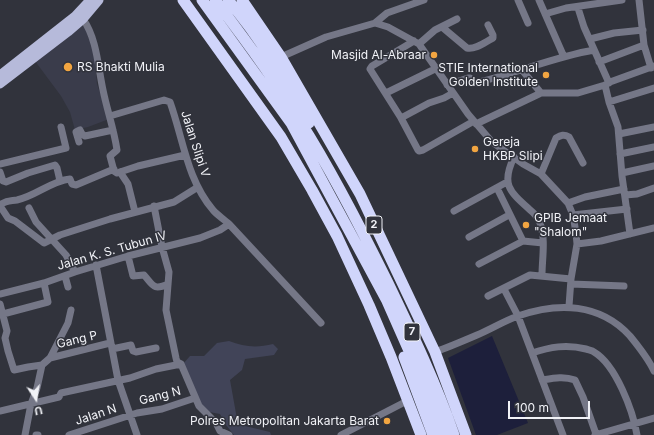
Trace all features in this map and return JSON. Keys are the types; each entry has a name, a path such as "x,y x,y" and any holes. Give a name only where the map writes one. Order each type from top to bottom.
{"highway":[{"path":"184,0 281,137 312,190 337,236 361,288 391,357 421,435"},
{"name":"7","path":"202,0 317,149 363,232 416,341 435,383 454,435"},
{"name":"7","path":"215,0 239,32 295,121 387,301 425,387 443,435"},
{"path":"228,0 244,18 300,106 314,130 317,149"},
{"name":"2","path":"242,0 281,57 360,194 435,352 466,435"},
{"path":"387,301 393,329 434,435"}],"main road":[{"path":"0,75 75,16 90,0"},
{"path":"0,84 83,19 99,0"}],"street":[{"path":"281,57 326,37 375,23 387,13 405,3 424,0"},
{"path":"518,0 528,23"},
{"path":"539,0 564,57"},
{"path":"545,14 562,9 578,8 622,0"},
{"path":"457,19 435,30 417,43 371,67 371,71 401,118 410,137 418,150 421,151 475,123 541,93 578,93 652,67 644,45 639,0"},
{"path":"578,8 607,84 609,102 618,127 620,154 619,163 622,173 630,234"},
{"path":"83,19 87,25 97,57 117,150 110,156 117,171 128,184 134,212"},
{"path":"375,23 388,27 417,43 437,68 452,93 492,142 541,174 568,203 573,215 576,233 569,306"},
{"path":"442,27 470,49 475,48 493,38 488,25"},
{"path":"590,39 614,33 643,30"},
{"path":"599,62 644,45"},
{"path":"447,85 469,78 474,83 495,78 564,57 594,50"},
{"path":"386,93 437,68"},
{"path":"522,70 534,82 541,93"},
{"path":"609,102 654,88"},
{"path":"401,118 452,93"},
{"name":"Jalan Slipi V","path":"110,116 164,100 170,102 195,188 212,209 229,224 320,323"},
{"path":"0,164 66,148 61,127"},
{"path":"619,134 654,127"},
{"path":"79,142 77,131 80,130 85,136 113,130"},
{"path":"541,174 556,138 560,135 569,137 583,163"},
{"path":"620,154 654,147"},
{"path":"185,155 117,171 76,185 72,184 70,179 60,181 25,197 17,200 6,201 0,205 10,220 15,221 42,242 46,243 60,235 86,226 177,200 195,188"},
{"path":"514,157 509,168 507,182 512,193 538,218 541,225 543,243 542,275"},
{"path":"0,172 3,181 6,182 55,165 60,181"},
{"path":"622,173 654,166"},
{"path":"454,211 507,182"},
{"path":"497,188 523,242"},
{"path":"568,203 585,197 624,192 637,194 654,188"},
{"path":"154,206 162,247 169,272 166,302 167,315 176,358 181,364 199,406 216,423 220,431 229,435"},
{"path":"29,208 36,222 66,255 75,272"},
{"path":"573,215 627,209"},
{"path":"469,237 509,215"},
{"name":"Jalan K. S. Tubun IV","path":"0,294 44,283 96,265 212,234 229,224"},
{"path":"576,244 601,241 654,228"},
{"path":"479,264 523,242 543,243"},
{"path":"128,256 133,276 144,275 154,286 168,284"},
{"path":"96,265 118,380 137,435"},
{"path":"488,296 530,276 542,275 571,281 624,286"},
{"path":"65,276 68,287"},
{"path":"3,314 48,302 44,283"},
{"path":"504,289 518,316 563,435"},
{"path":"0,304 7,331 6,338 8,351 14,370 42,365 50,358 68,323 71,310"},
{"path":"435,352 518,316 550,308 569,306 592,311 621,326 652,360 654,371"},
{"name":"Gang P","path":"50,358 111,346 130,345 133,351 136,352 156,348"},
{"path":"532,353 547,348 564,345 578,347 594,352 608,366 617,380 635,423 637,435"},
{"path":"0,412 59,398 61,393 181,364"},
{"path":"25,435 31,404 37,388 42,365"},
{"path":"542,380 559,377 575,380 579,387 596,435 654,418"},
{"name":"Gang N","path":"130,416 162,409 195,398"},
{"path":"341,435 407,401"},
{"name":"Jalan N","path":"69,435 130,416"}],"shaded area":[{"name":"RS Bhakti Mulia","path":"83,21 94,51 97,84 109,119 75,130 70,112 61,96 32,57"},
{"path":"492,336 528,423 497,435 476,435 448,358"},
{"path":"229,341 240,345 251,346 273,344 278,349 274,355 245,359 242,370 230,380 237,419 245,426 270,432 271,435 234,435 220,414 204,411 183,364 190,356 204,356 217,343"}],"place":[{"name":"Masjid Al-Abraar","path":"434,55"},
{"name":"RS Bhakti Mulia","path":"68,67"},
{"name":"STIE International Golden Institute","path":"546,75"},
{"name":"Gereja HKBP Slipi","path":"475,149"},
{"name":"GPIB Jemaat \"Shalom\"","path":"526,225"},
{"name":"Polres Metropolitan Jakarta Barat","path":"387,421"}]}
